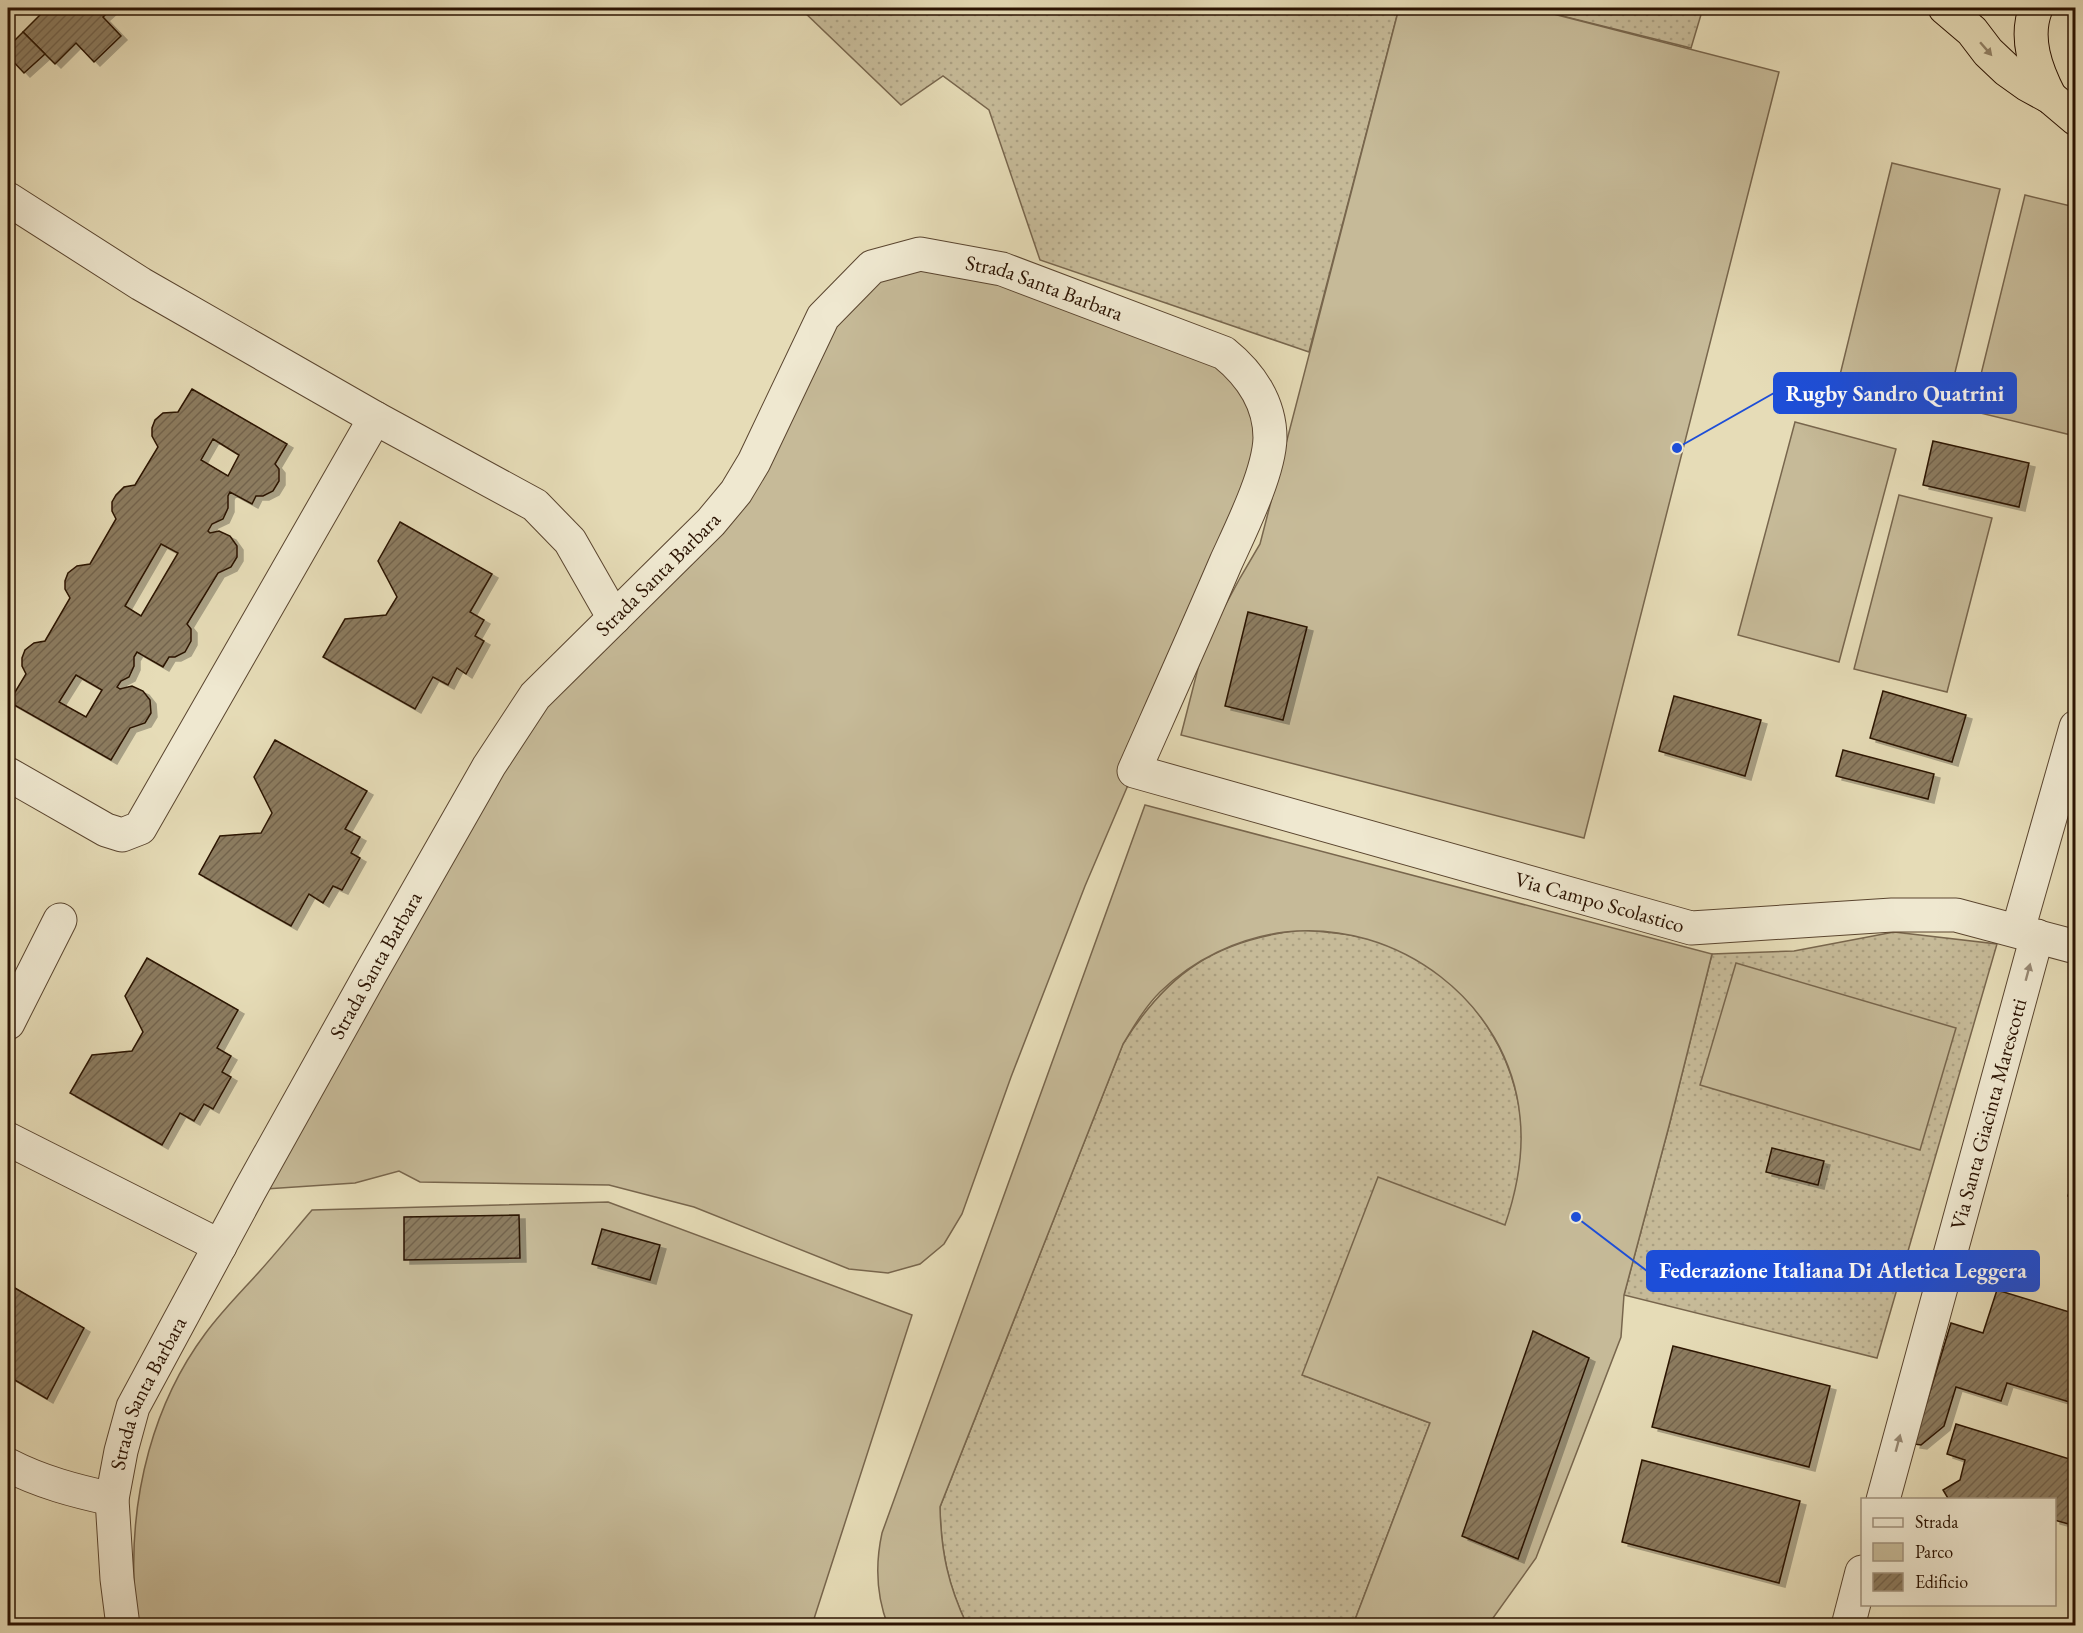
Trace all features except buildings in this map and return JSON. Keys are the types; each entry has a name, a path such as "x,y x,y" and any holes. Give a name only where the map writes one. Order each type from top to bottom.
{"highway":[{"path":"1945,8 1972,31 1988,52 2007,70 2050,98 2076,119"},
{"path":"2036,8 2031,36 2033,57 2050,98"}],"street":[{"path":"8,199 141,284 375,418 535,506 570,541 614,618"},
{"name":"Strada Santa Barbara","path":"123,1626 117,1580 112,1499 121,1451 133,1407 220,1246 365,983 489,766 535,696 711,522 736,492 754,462 823,317 872,267 920,254 1002,269 1224,353 1251,379 1267,413 1270,436 1269,458 1134,771"},
{"path":"8,774 106,830 122,835 140,828 375,418"},
{"name":"Via Santa Giacinta Marescotti","path":"1883,1498 2027,933 2076,726"},
{"name":"Via Campo Scolastico","path":"1134,771 1691,928 1892,915 1956,915 2076,947"},
{"path":"8,1023 60,920"},
{"path":"8,1139 220,1246"},
{"path":"8,1465 32,1478 112,1499"},
{"path":"1848,1626 1861,1579"}],"green space":[{"path":"800,8 1399,8 1309,352 1040,260 989,110 943,76 901,105"},
{"path":"1399,8 1530,8 1779,72 1584,838 1181,735 1204,645 1260,544"},
{"path":"1530,8 1703,8 1691,48"},
{"path":"1892,163 2000,189 1947,405 1839,379"},
{"path":"2025,195 2075,207 2075,436 1972,411"},
{"path":"920,254 1224,353 1270,436 1085,886 1011,1077 962,1214 944,1244 920,1264 888,1273 849,1269 694,1207 609,1185 420,1182 399,1171 355,1183 250,1190 489,766 711,522 823,317"},
{"path":"1795,422 1896,449 1839,662 1738,635"},
{"path":"1899,495 1992,518 1947,692 1854,669"},
{"path":"1145,805 1712,954 1624,1295 1621,1337 1536,1558 1488,1625 1353,1625 1430,1423 1302,1375 1378,1177 1505,1225 1516,1185 1521,1145 1520,1117 1511,1075 1494,1038 1470,1004 1440,976 1406,954 1367,939 1327,932 1285,932 1250,939 1234,945 1187,970 1160,992 1123,1044 940,1507 947,1568 967,1625 888,1626 881,1603 878,1580 878,1557 882,1533"},
{"path":"1301,930 1349,935 1384,944 1423,963 1449,982 1472,1005 1491,1032 1516,1091 1521,1123 1521,1156 1517,1182 1511,1212 1504,1226 1303,1375 1430,1423 1353,1625 967,1625 947,1568 940,1507 1123,1044 1158,997 1197,964 1219,951 1244,942"},
{"path":"1894,932 1997,944 1877,1358 1624,1295 1712,954 1794,951"},
{"path":"1736,963 1956,1028 1920,1150 1700,1085"},
{"path":"608,1202 912,1315 812,1625 139,1626 134,1580 137,1515 141,1483 159,1420 187,1361 205,1334 312,1210"}],"place":[{"name":"Rugby Sandro Quatrini","path":"1677,448"},
{"name":"Federazione Italiana Di Atletica Leggera","path":"1576,1217"}]}
